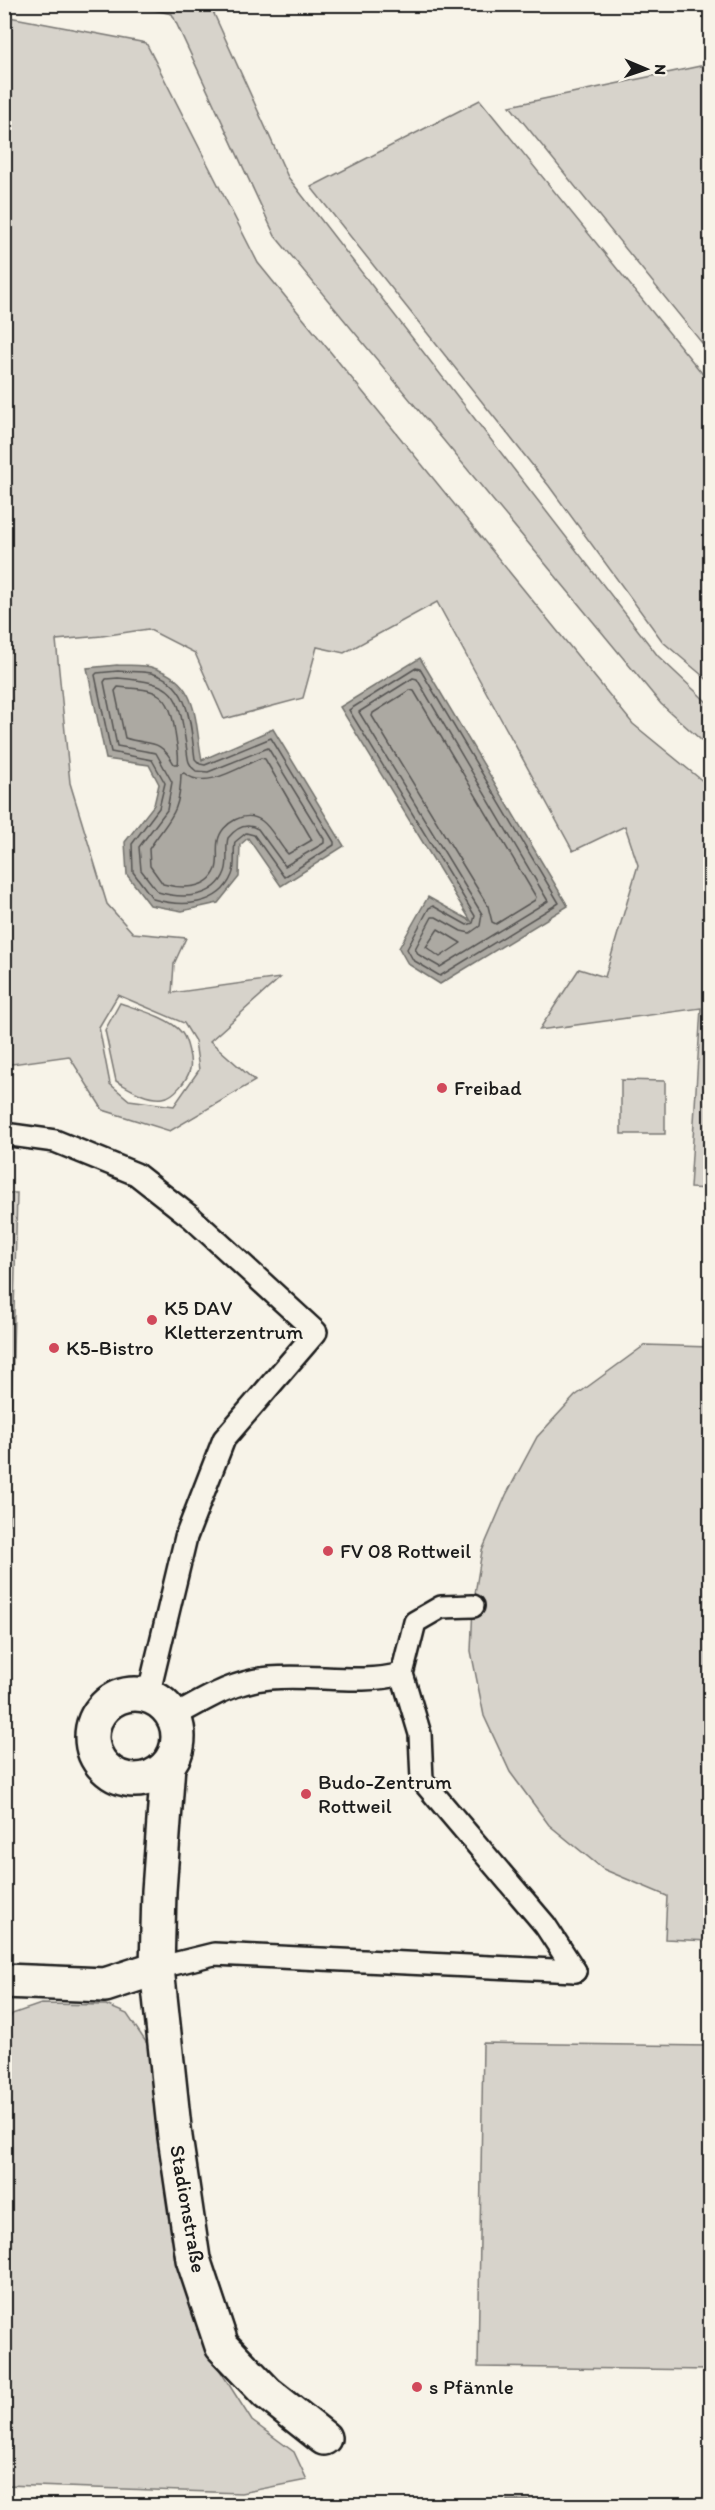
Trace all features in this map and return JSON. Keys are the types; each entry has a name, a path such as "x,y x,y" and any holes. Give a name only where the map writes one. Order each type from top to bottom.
{"street":[{"path":"132,1694 148,1696 163,1704 173,1717 178,1733 177,1750 168,1765 156,1776 140,1780 123,1779 108,1771 97,1758 93,1742 94,1725 102,1710 115,1699 132,1694"},
{"name":"Stadionstraße","path":"168,1765 159,1891 158,1968 175,2137 193,2259 222,2346 267,2393 324,2438"},
{"path":"4,1981 105,1984 158,1968"}],"lane":[{"path":"4,1134 55,1141 136,1174 192,1218 316,1332 224,1439 186,1537 148,1696"},
{"path":"158,1968 214,1954 574,1971 545,1925 422,1780 420,1734 402,1674 415,1622 441,1607 473,1606"},
{"path":"173,1717 230,1686 270,1678 380,1680 402,1674"}],"shaded area":[{"path":"131,5 210,5 288,177 658,656 710,705 710,748 661,704 275,236 172,14"},
{"path":"4,16 146,43 258,263 633,724 710,787 710,1189 690,1188 701,1008 539,1030 579,969 605,977 638,865 625,826 573,851 437,602 344,653 317,647 303,698 224,719 195,653 148,629 56,640 70,783 107,904 133,933 186,938 174,964 172,993 280,978 210,1041 255,1081 170,1131 103,1110 69,1056 5,1065","holes":["118,995 184,1023 195,1041 199,1070 174,1106 129,1100 110,1084 99,1027"]},
{"path":"710,64 710,353 510,106"},
{"path":"480,100 710,383 710,682 663,642 549,486 311,187"},
{"path":"120,1003 162,1018 184,1036 190,1056 190,1069 180,1087 167,1097 144,1096 116,1081 105,1030"},
{"path":"621,1080 665,1081 665,1134 621,1134"},
{"path":"5,1193 17,1193 6,1624 4,1624"},
{"path":"645,1345 710,1347 710,1941 665,1939 667,1896 603,1869 549,1825 510,1772 484,1716 471,1651 473,1606 482,1551 506,1495 537,1437 575,1396"},
{"path":"41,2004 106,2005 127,2014 150,2048 207,2350 252,2421 294,2452 307,2480 241,2493 5,2485 4,2031 12,2014"},
{"path":"483,2043 710,2046 710,2370 478,2367"},
{"path":"507,2500 710,2503 710,2505 507,2506"}],"water":[{"path":"420,658 568,906 440,984 408,964 399,948 428,897 471,921 340,707"},
{"path":"117,665 150,667 169,675 180,683 192,705 202,760 273,729 344,846 281,886 248,838 240,845 239,877 218,903 182,911 150,905 127,875 125,842 154,805 159,784 149,765 106,759 87,668"}],"place":[{"name":"Freibad","path":"442,1088"},
{"name":"K5 DAV Kletterzentrum","path":"152,1320"},
{"name":"K5-Bistro","path":"54,1348"},
{"name":"FV 08 Rottweil","path":"328,1551"},
{"name":"Budo-Zentrum Rottweil","path":"306,1794"},
{"name":"s Pfännle","path":"417,2387"}]}
